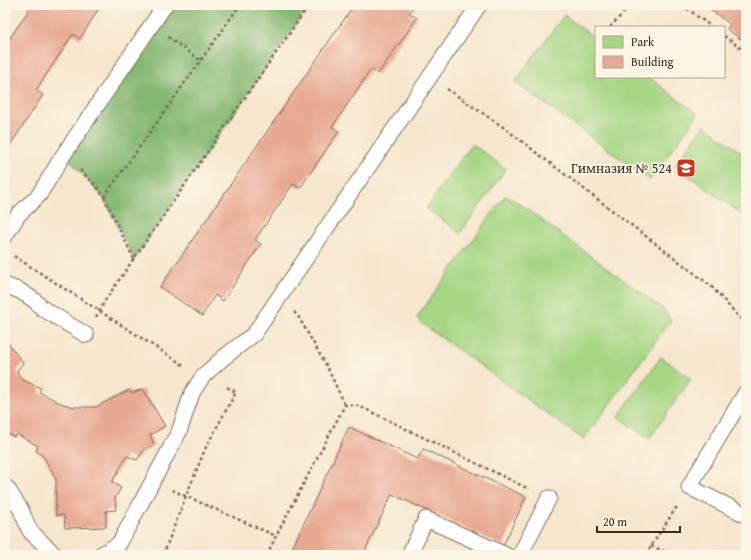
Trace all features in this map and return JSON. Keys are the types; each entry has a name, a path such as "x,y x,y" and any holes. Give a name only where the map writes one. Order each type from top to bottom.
{"lane":[{"path":"5,236 18,215 39,195 64,154 165,5"},
{"path":"100,555 119,544 179,432 192,394 203,376 254,334 479,5"},
{"path":"5,285 20,291 34,300 42,308 86,335"},
{"path":"744,512 689,487 746,392"},
{"path":"5,487 21,510 30,531 55,555"},
{"path":"520,555 549,498"},
{"path":"409,555 426,519 506,555"}],"path":[{"path":"104,198 240,5"},
{"path":"99,310 309,5"},
{"path":"611,26 631,5"},
{"path":"682,5 711,26"},
{"path":"151,25 200,60"},
{"path":"725,37 746,52"},
{"path":"447,88 503,127 711,286 746,325"},
{"path":"64,154 97,186 134,259"},
{"path":"11,254 187,367"},
{"path":"277,301 298,316 326,365 345,405"},
{"path":"163,555 206,447 236,392"},
{"path":"345,405 359,406 549,498"},
{"path":"267,555 345,405"},
{"path":"153,482 276,536"},
{"path":"646,555 689,487"},
{"path":"651,546 674,555"}],"green space":[{"path":"163,5 309,5 134,259 104,198 64,154"},
{"path":"564,15 595,38 595,78 649,78 698,114 650,180 515,82"},
{"path":"704,125 746,156 746,217 675,166"},
{"path":"472,144 506,169 460,233 426,208"},
{"path":"505,196 513,199 663,309 671,320 584,439 421,323 417,317"},
{"path":"661,357 691,379 649,439 618,417"}],"building":[{"path":"32,5 101,5 80,39 73,34 36,90 43,95 5,153 5,46"},
{"path":"354,5 415,5 409,13 417,18 378,74 371,69 332,127 339,131 300,188 293,184 255,240 261,244 223,301 215,295 202,316 160,287"},
{"path":"705,5 746,5 746,43 727,29 730,24"},
{"path":"5,339 23,363 17,371 21,379 41,388 39,392 60,403 74,407 96,407 129,390 132,393 143,389 165,426 150,435 154,445 143,451 137,460 127,456 112,482 121,488 115,498 116,510 106,511 106,527 65,528 64,515 56,515 56,479 44,457 36,451 38,446 17,434 14,437 5,432"},
{"path":"349,427 417,459 423,449 526,497 503,546 392,494 363,555 289,555"}],"place":[{"name":"Гимназия № 524","path":"686,168"}]}
